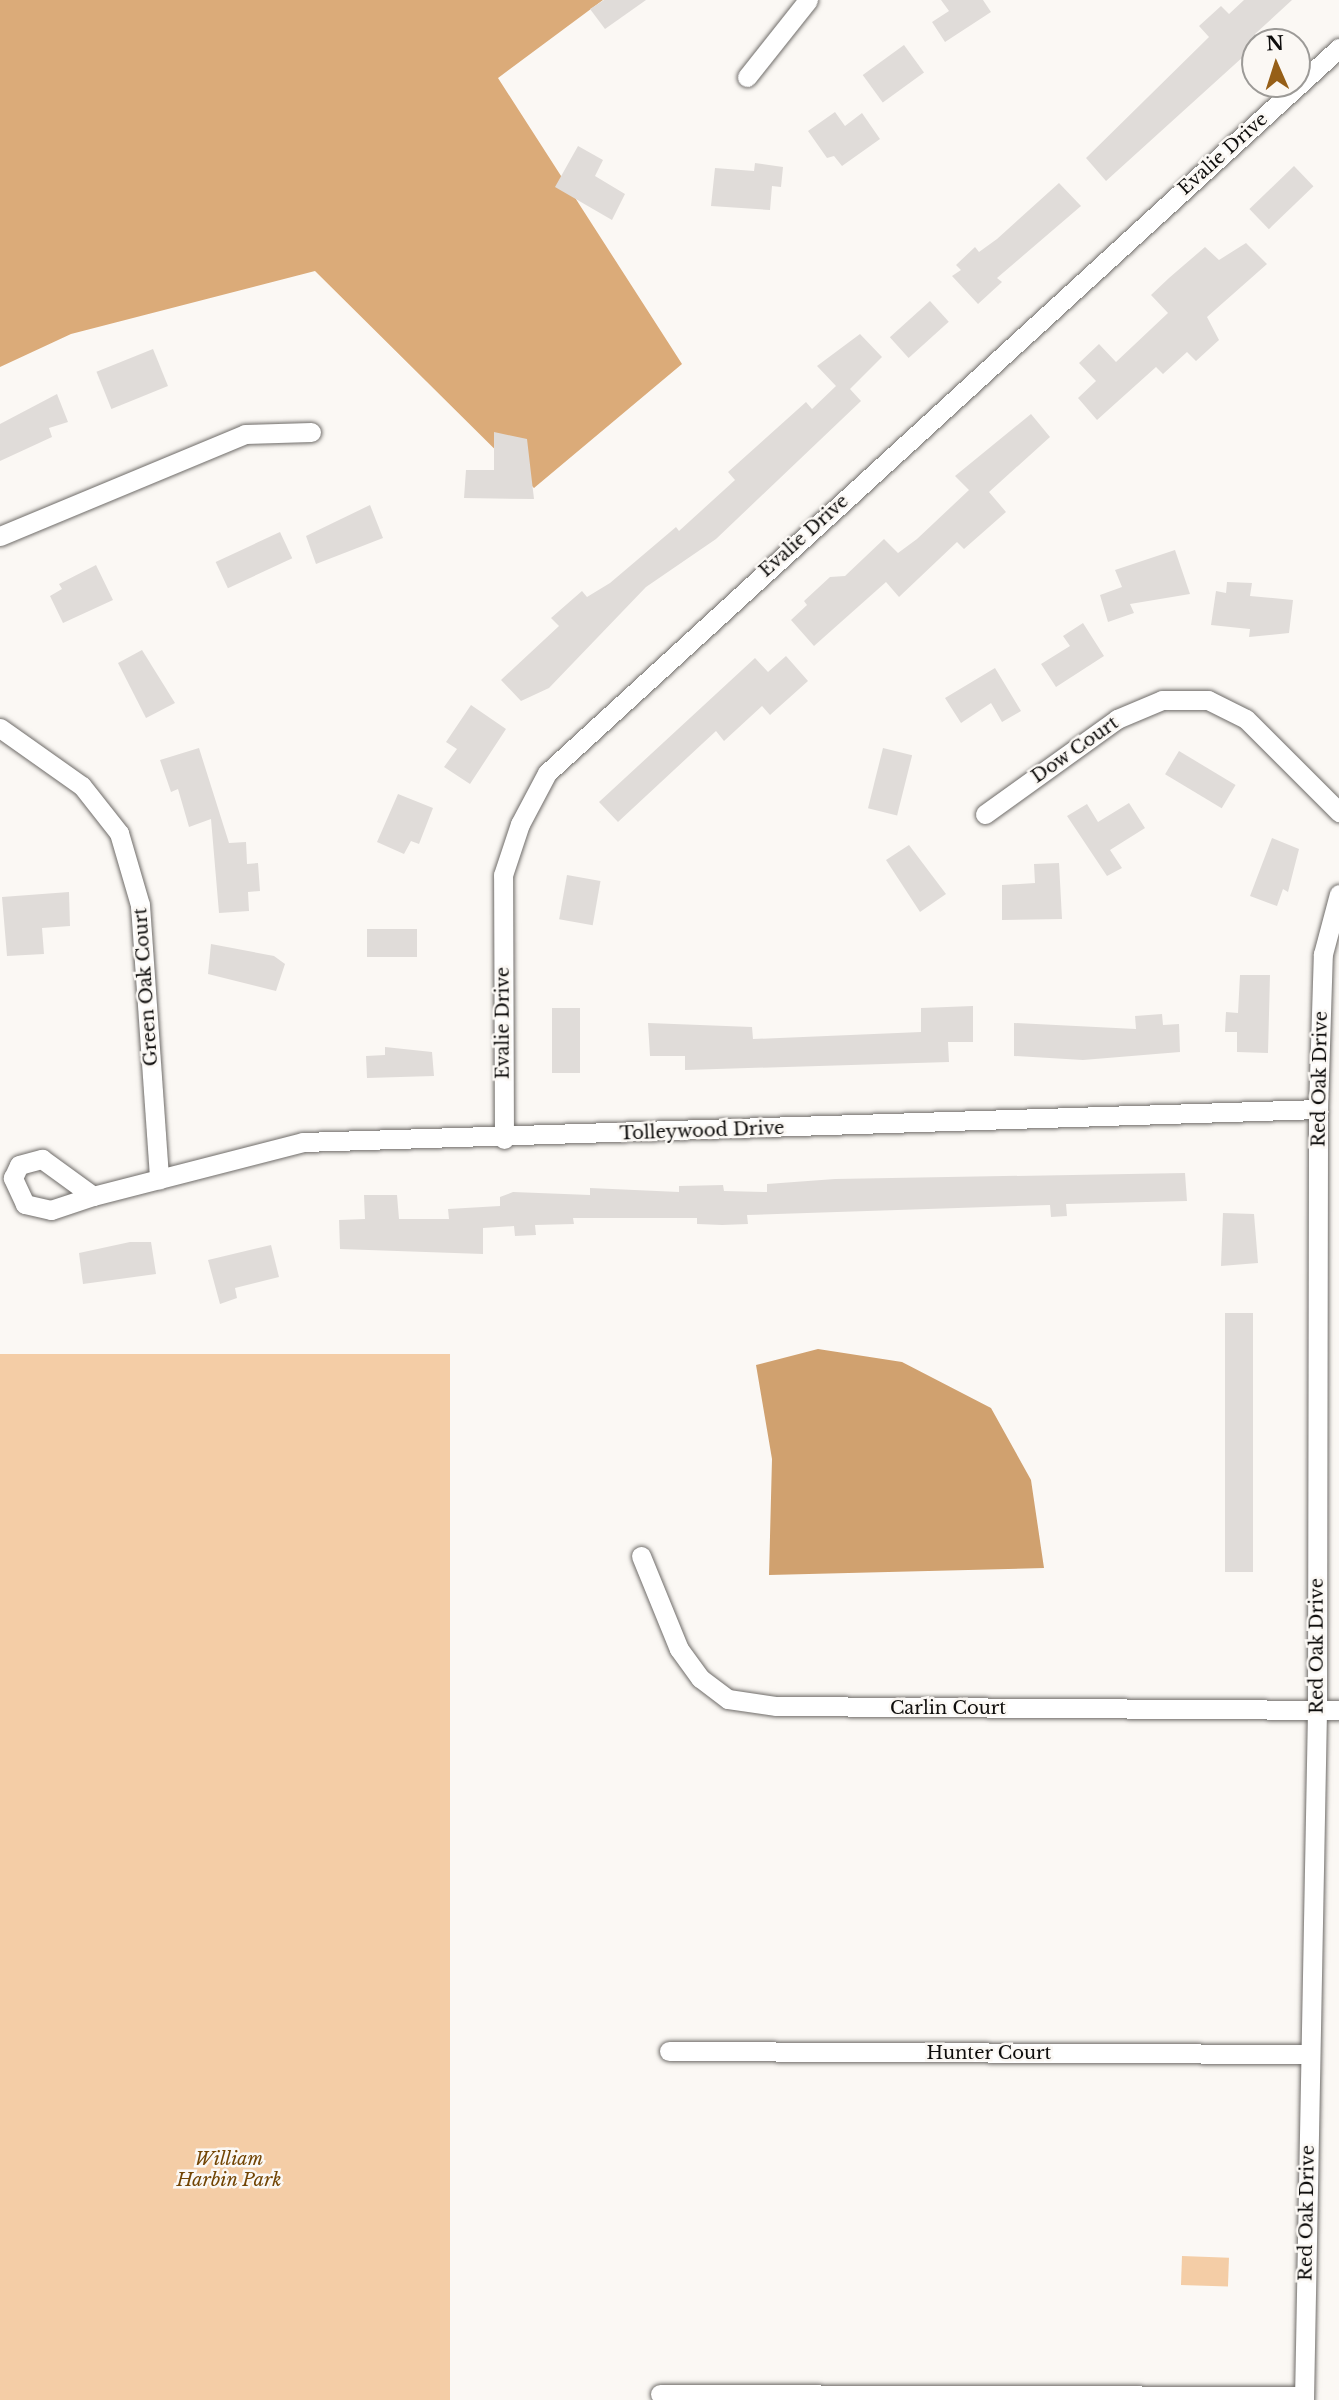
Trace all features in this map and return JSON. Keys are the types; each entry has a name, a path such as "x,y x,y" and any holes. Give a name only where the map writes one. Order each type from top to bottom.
{"street":[{"path":"747,78 808,0"},
{"name":"Evalie Drive","path":"504,1139 503,875 547,774 1339,48"},
{"path":"0,536 245,434 311,432"},
{"name":"Dow Court","path":"985,814 1117,719 1162,700 1208,700 1246,719 1339,812"},
{"name":"Green Oak Court","path":"0,728 82,786 119,833 141,905 159,1179"},
{"name":"Red Oak Drive","path":"1304,2398 1317,1710 1318,1109 1324,954 1339,894"},
{"name":"Tolleywood Drive","path":"93,1196 303,1142 504,1139 1318,1109"},
{"name":"Carlin Court","path":"641,1556 679,1649 700,1678 728,1699 776,1706 1339,1710"},
{"name":"Hunter Court","path":"669,2051 1310,2054"},
{"path":"660,2394 1304,2398"}],"green space":[{"name":"William Harbin Park","path":"0,1354 450,1354 450,2400 0,2400"},
{"path":"1182,2256 1229,2258 1228,2287 1181,2285"}],"shaded area":[{"path":"0,0 603,0 498,78 682,364 534,488 315,271 71,334 0,367"},
{"path":"818,1349 902,1362 991,1408 1031,1480 1044,1568 769,1575 772,1459 756,1365"}],"building":[{"path":"604,0 646,0 605,29 590,9"},
{"path":"941,0 983,0 991,12 945,42 932,22 949,11"},
{"path":"1244,0 1292,0 1262,28 1241,28 1241,59 1106,181 1086,158 1209,37 1199,26 1221,6 1229,14"},
{"path":"904,45 924,73 883,102 863,75"},
{"path":"835,112 845,126 862,113 880,139 842,166 834,156 827,158 808,131"},
{"path":"578,146 603,160 595,176 625,194 612,220 555,187"},
{"path":"755,163 783,167 781,187 772,186 770,210 711,206 715,168 754,171"},
{"path":"1294,166 1313,186 1269,229 1249,209"},
{"path":"1059,183 1081,206 997,278 1002,282 978,304 952,276 961,270 956,265 975,247 979,252 997,239"},
{"path":"1246,243 1267,264 1207,317 1219,340 1196,361 1187,352 1163,374 1156,367 1097,420 1078,398 1096,381 1079,363 1099,344 1116,362 1168,313 1151,295 1169,278 1205,247 1219,260"},
{"path":"930,301 949,322 909,358 890,337"},
{"path":"860,334 882,357 850,389 861,401 716,539 646,587 549,688 521,701 501,680 559,626 551,618 582,591 587,597 610,583 676,527 679,531 735,480 728,472 806,402 812,409 836,386 817,366"},
{"path":"153,349 168,386 111,409 96,372"},
{"path":"57,394 68,422 49,428 52,437 0,461 0,424"},
{"path":"1031,414 1050,437 989,492 1006,512 964,549 957,542 899,597 886,582 814,646 791,620 807,605 804,601 830,577 845,576 884,539 898,553 917,539 969,490 955,476"},
{"path":"494,432 527,439 534,499 464,498 466,470 494,470"},
{"path":"370,505 383,538 316,564 306,536"},
{"path":"280,532 292,558 228,588 216,562"},
{"path":"1175,550 1190,594 1130,604 1134,613 1108,622 1100,595 1122,587 1115,570"},
{"path":"96,565 113,600 63,623 50,596 62,589 59,584"},
{"path":"1227,582 1252,583 1250,596 1293,600 1289,633 1249,637 1250,629 1211,625 1216,591 1226,593"},
{"path":"1083,623 1104,656 1056,687 1041,664 1070,646 1063,636"},
{"path":"142,650 175,703 146,718 118,663"},
{"path":"786,656 808,681 770,715 762,706 724,741 716,731 618,822 599,802 755,658 768,672"},
{"path":"995,668 1021,711 1002,722 991,703 961,723 945,698"},
{"path":"471,705 506,729 470,784 444,767 457,749 446,742"},
{"path":"199,748 229,843 246,842 247,864 258,863 260,891 248,892 249,911 219,913 211,819 189,827 178,789 171,792 160,760"},
{"path":"883,748 912,755 897,815 868,808"},
{"path":"1179,751 1236,785 1222,808 1165,774"},
{"path":"398,794 433,808 419,844 411,841 404,854 377,842"},
{"path":"1129,803 1145,828 1110,850 1122,868 1107,876 1067,816 1087,804 1098,822"},
{"path":"1272,838 1299,849 1288,892 1283,889 1277,906 1250,896"},
{"path":"909,845 946,894 920,912 886,860"},
{"path":"1059,863 1062,919 1002,920 1002,885 1035,883 1034,864"},
{"path":"567,875 600,881 593,925 559,919"},
{"path":"69,892 70,926 42,928 44,954 7,956 2,897"},
{"path":"367,929 417,929 417,957 367,957"},
{"path":"211,944 274,956 285,964 276,991 208,974"},
{"path":"1240,975 1270,975 1268,1053 1237,1052 1237,1032 1225,1032 1226,1012 1238,1013"},
{"path":"973,1006 973,1042 948,1042 949,1062 685,1070 685,1056 650,1056 648,1023 752,1027 753,1039 921,1032 921,1008"},
{"path":"552,1008 580,1008 580,1073 552,1073"},
{"path":"1162,1014 1163,1025 1179,1024 1180,1052 1083,1060 1014,1056 1014,1023 1136,1029 1135,1016"},
{"path":"385,1047 432,1052 434,1076 367,1078 366,1056 385,1055"},
{"path":"1185,1173 1187,1201 1066,1204 1067,1216 1051,1217 1050,1205 747,1215 748,1224 722,1225 697,1224 697,1218 573,1218 574,1224 535,1225 536,1235 515,1236 514,1226 483,1228 483,1254 340,1249 339,1220 365,1219 364,1195 397,1195 399,1219 449,1219 448,1209 500,1206 500,1197 513,1192 590,1195 590,1188 679,1192 679,1186 723,1185 724,1191 767,1192 767,1184 835,1179"},
{"path":"1223,1213 1254,1214 1258,1263 1221,1266"},
{"path":"130,1242 151,1242 156,1274 83,1284 79,1253"},
{"path":"271,1245 279,1277 235,1288 237,1298 220,1304 208,1260"},
{"path":"1225,1313 1253,1313 1253,1572 1225,1572"}]}
